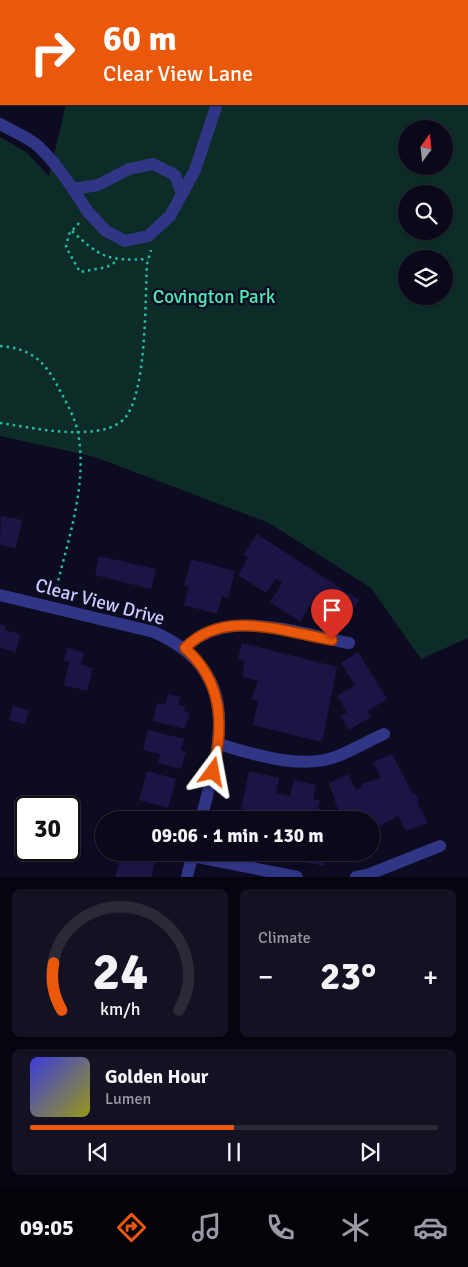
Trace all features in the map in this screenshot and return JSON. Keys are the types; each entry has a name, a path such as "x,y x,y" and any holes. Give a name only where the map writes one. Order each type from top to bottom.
{"street":[{"path":"0,124 37,145 73,189 88,212 106,231 125,241 148,236 170,216 195,170 217,105"},
{"path":"73,189 98,185 129,169 153,164 175,175 182,194"},
{"name":"Clear View Drive","path":"0,595 154,632 185,648 206,674 220,714 219,744 203,811"},
{"path":"185,648 201,634 229,626 246,625 267,627 349,643"},
{"path":"219,744 263,756 300,762 318,761 337,756 384,734"},
{"path":"356,877 367,875 440,846"},
{"path":"187,877 191,861"},
{"path":"225,861 297,877"}],"path":[{"path":"88,212 72,230 66,241 66,247 80,272 107,267 117,261"},
{"path":"72,230 89,246 104,256 117,261 148,259"},
{"path":"0,423 78,432 108,429 125,418 134,399 142,358 148,259 150,251 155,246"},
{"path":"0,346 14,347 31,353 44,363 70,410 78,432 82,477 52,608"}],"green space":[{"name":"Covington Park","path":"66,105 468,105 468,638 421,659 371,588 269,523 95,457 0,436 0,137 26,152 49,176"}],"building":[{"path":"1,516 22,520 16,548 0,545"},
{"path":"257,534 359,600 343,625 311,604 300,622 270,602 282,583 276,579 266,593 238,575 248,558 243,555"},
{"path":"99,556 156,569 151,589 95,575"},
{"path":"191,559 235,571 228,598 222,596 217,614 184,605 189,587 184,586"},
{"path":"0,624 6,626 5,630 20,634 16,652 0,648"},
{"path":"242,643 337,667 322,742 253,725 258,701 251,699 258,681 243,677 244,661 238,659"},
{"path":"67,648 84,652 81,665 93,668 87,691 64,685 69,662 64,661"},
{"path":"358,652 387,699 368,711 371,717 349,730 340,716 347,712 337,696 355,685 341,663"},
{"path":"168,694 181,697 178,705 185,707 184,711 190,713 185,729 153,721 157,703 165,705"},
{"path":"13,706 29,710 25,724 9,720"},
{"path":"148,730 184,739 181,750 186,751 181,769 158,763 160,754 143,750"},
{"path":"392,754 413,794 415,793 419,801 417,802 428,823 406,831 398,816 380,826 380,811 338,811 329,783 348,774 356,790 362,787 361,784 381,778 373,762"},
{"path":"147,771 176,779 168,808 139,800"},
{"path":"249,771 279,778 276,793 290,796 294,780 316,785 313,799 320,800 318,809 321,809 321,811 244,811 241,809"},
{"path":"119,861 155,861 151,877 115,877"},
{"path":"300,861 325,861 324,866"}],"route":[{"path":"213,772 219,744 220,714 206,674 185,648 201,634 229,626 246,625 267,627 332,640"}]}
